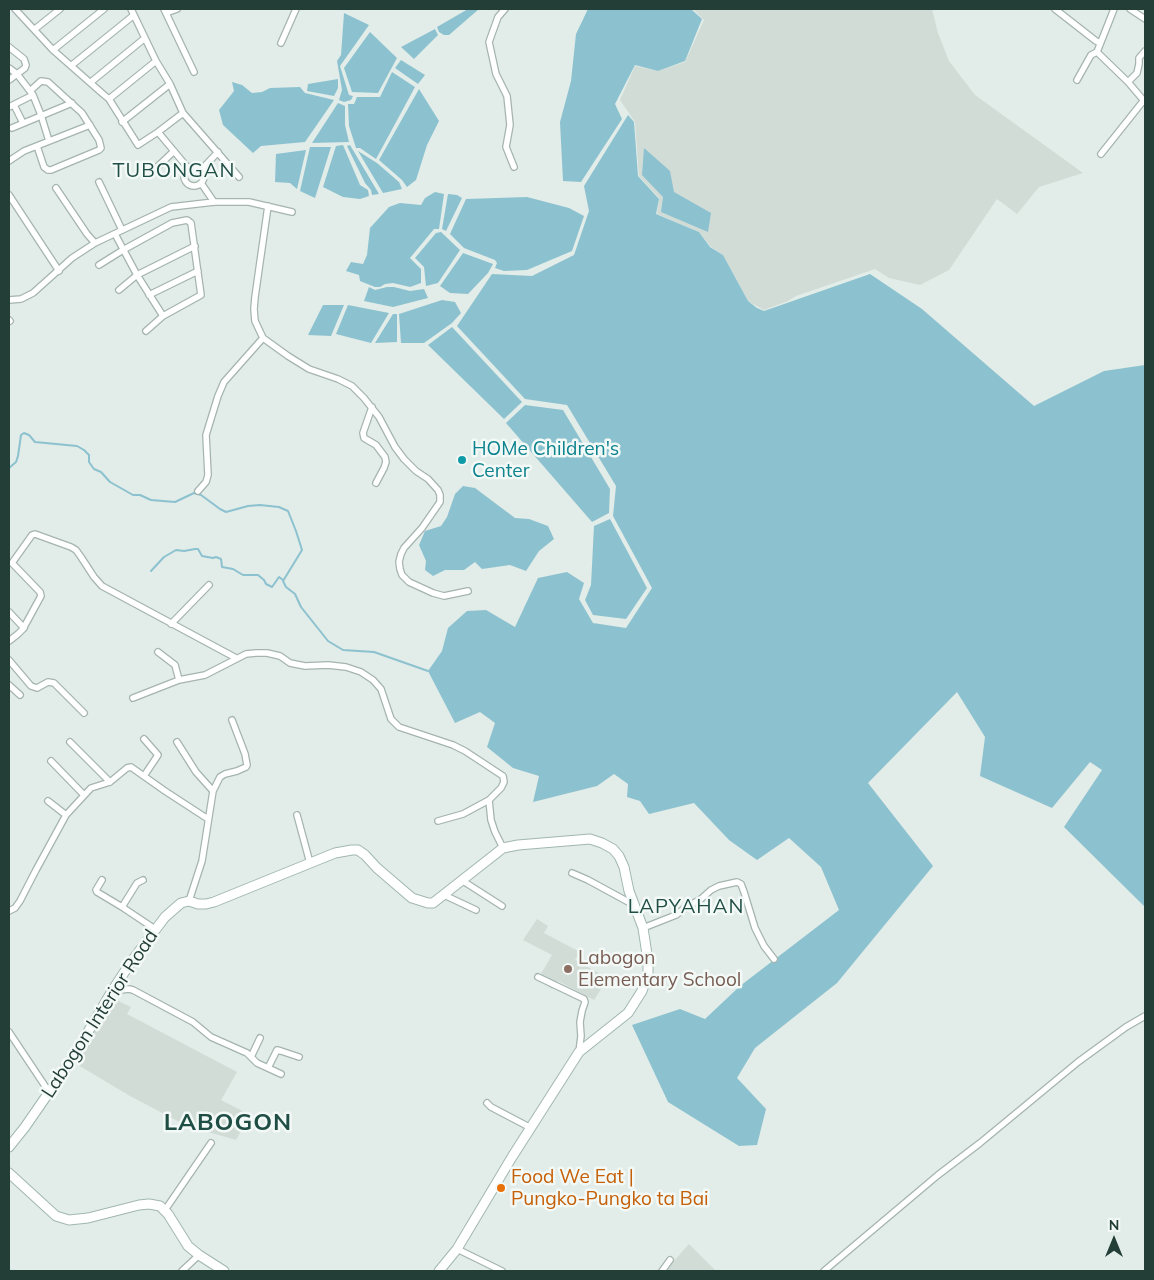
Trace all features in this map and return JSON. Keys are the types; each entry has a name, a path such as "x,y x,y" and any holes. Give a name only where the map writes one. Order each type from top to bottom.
{"street":[{"path":"15,9 54,50 109,99 136,144 139,145 183,112"},
{"path":"35,29 58,9"},
{"path":"54,50 104,9"},
{"path":"131,9 183,112 239,177"},
{"path":"177,9 165,11 194,72"},
{"path":"281,43 296,9"},
{"path":"505,9 498,17 489,42 496,74 507,96 510,125 506,147 514,166"},
{"path":"1055,9 1100,43"},
{"path":"1098,52 1114,9"},
{"path":"1130,9 1145,19"},
{"path":"72,65 134,16"},
{"path":"91,82 145,38"},
{"path":"9,47 24,59 26,65 25,68 9,80"},
{"path":"1128,82 1137,73 1139,58 1145,51"},
{"path":"1078,80 1091,55 1098,52"},
{"path":"1098,52 1145,101 1101,154"},
{"path":"109,99 156,61"},
{"path":"9,68 17,74 32,94 49,141"},
{"path":"23,123 11,106 32,94 40,82 48,82 82,113 101,144 99,150 51,170 46,170 44,167 37,146"},
{"path":"122,122 170,84"},
{"path":"12,128 72,103"},
{"path":"9,161 24,151 90,125"},
{"path":"158,132 188,168"},
{"path":"153,171 174,151"},
{"path":"202,169 218,152"},
{"path":"198,166 202,169 204,179 201,183 191,185 187,182 185,172 188,168 198,166"},
{"path":"99,182 122,230"},
{"path":"201,183 214,202"},
{"path":"56,188 95,243"},
{"path":"9,195 59,271"},
{"path":"9,300 28,296 72,258 95,243 171,207 214,202 249,202 292,212"},
{"path":"268,206 254,309 255,321 263,338 309,368 352,386 379,417 395,447 404,459 435,486 440,495 440,502 422,528 404,548 399,562 402,575 409,582 444,596 468,591"},
{"path":"99,265 172,223 187,220 192,223 201,295 163,316 146,331"},
{"path":"114,234 163,316"},
{"path":"119,290 137,275 195,246"},
{"path":"149,295 198,271"},
{"path":"198,491 206,482 208,475 206,435 221,389 224,382 263,338"},
{"path":"372,408 364,438 376,445 385,457 386,462 376,483"},
{"path":"9,641 24,628 41,596 10,563 32,535 37,534 76,550 102,586 236,658"},
{"path":"171,624 209,585"},
{"path":"9,612 24,628"},
{"path":"158,652 175,665 179,680"},
{"path":"133,698 179,680 205,676 246,654 267,653 280,656 290,663 305,666 328,665 346,667 361,672 373,680 381,689 391,719 400,726 453,745 503,776 504,782 501,788 489,800 463,814 438,821"},
{"path":"9,660 31,686 37,688 48,682 54,683 84,713"},
{"path":"9,686 20,694"},
{"path":"232,720 247,764 246,767 237,772 220,777 213,791 202,861 189,901 198,904 214,902 335,853 352,850 358,850 365,854 377,868 412,898 428,903 433,903 444,895 503,848 518,845 590,839 613,849 624,867 629,891 642,928 648,961 648,974 642,991 628,1013 579,1052 457,1249 439,1271"},
{"path":"144,739 158,755 144,776"},
{"path":"70,742 110,782"},
{"path":"177,742 196,772 213,791"},
{"path":"51,761 84,795"},
{"path":"9,911 15,908 20,901 66,815 91,788 110,782 129,767 208,818"},
{"path":"489,800 491,820 503,848"},
{"path":"48,801 66,815"},
{"path":"298,815 310,863"},
{"path":"572,873 634,905"},
{"path":"102,880 96,890 97,892 155,929"},
{"path":"122,907 137,883 143,880"},
{"path":"463,881 502,906"},
{"path":"642,928 676,915 719,886 737,882 741,884 755,928 764,946 774,959"},
{"path":"444,895 476,910"},
{"name":"Labogon Interior Road","path":"9,1147 72,1060 130,962 165,917 181,903 189,901"},
{"path":"538,977 584,999 580,1022 579,1052"},
{"path":"112,991 133,990 193,1022 211,1037 247,1053 257,1064 282,1074"},
{"path":"824,1271 938,1175 1078,1062 1126,1027 1145,1016"},
{"path":"9,1032 49,1092"},
{"path":"251,1057 260,1038"},
{"path":"268,1068 277,1050 299,1057"},
{"path":"487,1104 531,1128"},
{"path":"165,1210 211,1143"},
{"path":"9,1173 50,1212 69,1220 88,1218 133,1206 149,1204 160,1206 168,1214 188,1246 224,1271"},
{"path":"457,1249 502,1271"},
{"path":"182,1271 199,1255"},
{"path":"662,1271 670,1260"}],"shaded area":[{"path":"693,9 932,9 938,33 949,61 975,95 1083,173 1039,187 1017,214 997,199 949,270 920,285 889,278 875,269 796,296 764,310 748,301 723,255 710,246 699,232 657,214 659,198 639,176 635,122 620,100 635,66 658,71 685,62 704,20"},
{"name":"Labogon Elementary School","path":"537,919 548,926 544,933 580,952 575,960 608,978 594,1000 558,981 552,989 538,979 552,955 523,940"},
{"path":"112,998 131,1007 127,1014 237,1072 221,1100 250,1115 236,1140 187,1126 130,1096 73,1062"},
{"path":"689,1244 716,1271 665,1271"}],"water":[{"path":"468,9 479,9 449,35 439,32 437,27"},
{"path":"588,9 691,9 702,19 685,61 658,71 635,65 615,104 622,119 581,182 563,181 560,122 571,81 576,34"},
{"path":"344,13 369,25 340,66 349,95 353,96 351,100 344,102 339,100 342,90 337,61 341,55"},
{"path":"435,29 438,35 414,59 401,47"},
{"path":"370,32 397,58 378,93 352,92 344,68"},
{"path":"401,60 425,75 418,84 395,68"},
{"path":"392,72 415,87 376,159 360,148 356,148 349,126 348,104 354,104 357,97 380,97"},
{"path":"338,79 338,88 334,96 307,91 308,84"},
{"path":"232,82 242,85 252,93 262,92 270,88 300,87 305,93 334,100 305,142 261,146 253,153 223,125 219,110 234,91"},
{"path":"419,89 439,121 427,145 416,180 407,187 402,180 379,160"},
{"path":"338,103 345,106 345,125 349,142 312,143"},
{"path":"628,115 634,122 638,176 659,199 656,214 699,232 710,247 723,255 748,301 757,308 764,311 870,274 922,309 1034,406 1104,371 1145,365 1145,907 1064,827 1102,770 1090,762 1052,808 980,776 985,737 957,692 868,783 933,866 837,983 755,1048 737,1078 766,1109 757,1145 739,1146 668,1102 632,1025 680,1009 705,1019 740,986 839,910 821,867 789,838 757,860 729,840 694,803 649,814 640,801 627,797 628,784 614,774 597,786 533,802 539,776 513,768 487,747 495,723 480,712 455,723 428,671 442,651 448,628 467,611 486,610 515,627 538,578 567,572 584,583 579,599 593,623 626,628 652,588 613,516 616,486 567,405 525,399 457,326 492,274 532,276 574,255 589,211 584,186"},
{"path":"343,145 360,185 368,190 369,196 360,199 343,197 323,187 336,146"},
{"path":"350,145 379,194 372,195 347,146"},
{"path":"310,147 331,147 315,198 300,191"},
{"path":"644,148 670,171 674,192 711,213 708,232 661,212 663,197 642,175"},
{"path":"306,150 297,189 290,183 275,182 276,154"},
{"path":"358,151 377,163 399,182 402,189 383,193"},
{"path":"435,192 444,194 439,229 434,229 410,258 421,269 421,283 410,287 393,283 375,287 360,281 359,275 346,271 351,262 363,264 367,255 370,228 389,207 400,203 421,205 425,198"},
{"path":"448,194 457,195 462,198 446,231 442,229"},
{"path":"527,197 569,208 584,216 572,251 527,270 504,271 495,268 497,263 495,260 464,248 450,234 466,199"},
{"path":"441,232 460,250 438,283 426,286 424,267 415,258 436,233"},
{"path":"463,253 493,264 488,273 468,294 450,293 440,286"},
{"path":"369,287 375,290 387,287 410,291 424,289 428,298 393,307 364,301"},
{"path":"442,300 455,302 461,313 452,323 424,343 401,343 399,314"},
{"path":"323,305 344,305 331,336 308,335"},
{"path":"348,305 389,313 371,343 336,334"},
{"path":"393,314 397,314 397,342 375,343"},
{"path":"452,327 522,402 504,419 428,345"},
{"path":"525,405 563,410 610,489 609,513 592,522 506,423"},
{"path":"463,486 475,488 515,518 529,519 548,526 554,539 539,551 526,571 510,565 482,569 475,562 464,570 445,570 433,576 425,570 426,561 419,545 425,531 441,526 447,517 455,494"},
{"path":"610,519 647,588 626,619 593,615 585,600 591,585 594,526"}],"waterway":[{"path":"9,468 16,462 21,435 24,433 29,435 35,442 77,446 89,455 89,462 94,469 101,472 110,482 133,495 140,495 151,500 175,502 194,493 201,495 226,512 260,505 279,507 288,511 302,550 283,581 286,587 295,594 301,607 328,641 343,650 374,652 428,671"},
{"path":"151,571 164,557 176,550 198,549 202,556 221,559 222,567 233,569 243,575 258,575 266,584 272,587 279,577 283,580"}],"place":[{"name":"HOMe Children's Center","path":"462,460"},
{"name":"Labogon Elementary School","path":"568,969"},
{"name":"Food We Eat | Pungko-Pungko ta Bai","path":"501,1188"}],"district":[{"name":"TUBONGAN","path":"174,171"},
{"name":"LAPYAHAN","path":"686,907"},
{"name":"LABOGON","path":"228,1123"}]}
